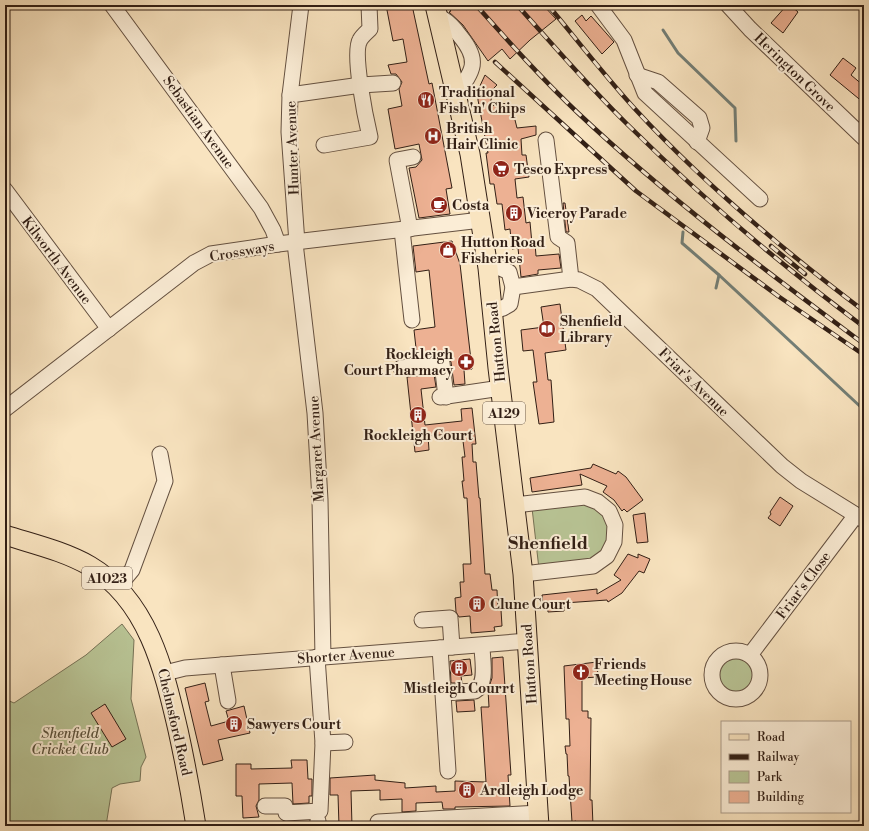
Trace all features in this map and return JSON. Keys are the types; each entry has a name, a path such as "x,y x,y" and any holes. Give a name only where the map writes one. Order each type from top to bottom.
{"main road":[{"name":"Hutton Road","path":"437,10 470,154 488,268 523,574 539,819"},
{"name":"Chelmsford Road","path":"5,535 69,556 90,566 117,588 134,608 147,630 165,673 190,788 196,826"}],"street":[{"name":"Sebastian Avenue","path":"112,5 261,208 273,230 278,244"},
{"name":"Hunter Avenue","path":"296,243 290,132 290,96 301,5"},
{"path":"324,144 370,137 361,85 359,41 370,28 369,5"},
{"path":"598,5 624,40 645,93 697,142 723,163 760,199"},
{"name":"Herington Grove","path":"728,5 750,29 864,138"},
{"path":"437,10 458,42 468,78 456,93"},
{"path":"290,96 361,85 393,83"},
{"path":"546,140 558,236 567,243 571,279"},
{"path":"412,320 406,229 397,160 413,157"},
{"name":"Kilworth Avenue","path":"5,190 109,329"},
{"name":"Crossways","path":"5,409 203,258 211,254 278,244 481,220"},
{"name":"Margaret Avenue","path":"265,806 286,806 286,813 320,811 324,760 320,657 320,500 315,413 296,243"},
{"path":"488,268 500,268 509,272 513,287 510,304 493,311"},
{"name":"Friar's Avenue","path":"513,287 571,279 589,283 782,466 801,481 860,518"},
{"path":"401,368 442,363 443,397 501,388"},
{"path":"117,588 132,570 165,481 160,454"},
{"path":"515,505 585,497 598,502 609,511 615,525 614,542 607,556 593,566 523,574"},
{"name":"Friar's Close","path":"750,656 860,518"},
{"path":"422,620 450,618 446,647 443,693 448,771"},
{"name":"Shorter Avenue","path":"165,673 185,668 222,664 446,647 482,646 528,641"},
{"path":"443,693 475,691 479,689 483,684 482,646"},
{"path":"222,664 228,701"},
{"path":"323,743 345,742"},
{"path":"378,822 539,819"}],"green space":[{"path":"576,502 595,505 612,525 601,557 539,569 532,508"},
{"name":"Shenfield Cricket Club","path":"122,624 134,640 131,699 146,757 141,767 140,781 120,784 112,788 106,826 5,826 5,699 14,703 86,655"},
{"path":"740,655 747,658 753,664 756,675 755,683 747,692 740,695 732,695 725,692 717,683 716,671 719,664 728,656"}],"building":[{"path":"386,5 412,5 429,84 432,83 452,188 446,189 450,214 419,218 409,168 416,167 422,160 419,144 395,149 388,109 402,106 399,89 402,82 396,74 391,74 388,65 407,62 403,39 393,41"},
{"path":"446,5 543,5 556,19 530,40 510,59 502,49 488,61 463,25 449,12 451,11"},
{"path":"787,5 790,5 798,12 783,33 771,23"},
{"path":"582,15 586,21 591,16 614,42 602,54 575,21"},
{"path":"843,58 856,68 851,75 864,86 864,103 830,75"},
{"path":"485,75 497,85 493,89 490,106 508,103 510,112 513,112 517,128 536,126 536,135 521,139 522,155 526,155 529,177 515,179 517,198 523,197 526,223 530,222 532,244 535,243 536,256 559,254 561,268 538,270 538,274 521,277 518,248 512,249 510,229 505,230 502,204 497,204 494,184 490,184 486,153 488,153 478,100 478,90"},
{"path":"563,203 565,203 569,232 566,232"},
{"path":"452,241 460,264 472,369 464,370 465,384 454,385 451,362 446,355 417,357 414,330 435,327 429,270 416,272 413,246"},
{"path":"560,304 566,350 545,353 548,380 551,380 554,422 539,424 533,382 537,382 533,350 523,351 521,330 544,327 541,307"},
{"path":"434,374 436,387 421,389 425,425 462,421 461,409 472,408 476,444 472,444 473,462 476,462 480,498 485,574 490,574 492,590 497,590 498,610 501,610 502,626 494,627 495,631 471,633 470,616 459,617 456,612 455,598 461,597 460,582 464,582 463,564 471,564 467,498 464,498 462,481 464,481 462,457 465,457 462,433 428,436 429,450 415,452 407,377"},
{"path":"593,464 616,474 618,471 626,477 643,500 627,512 624,509 622,511 614,500 603,492 607,486 580,474 582,485 532,492 530,478 591,468"},
{"path":"780,497 793,506 780,526 768,518 771,514 770,512"},
{"path":"645,513 648,542 637,543 633,515"},
{"path":"628,554 638,558 638,554 650,559 644,573 639,571 622,593 608,602 607,600 564,603 564,611 548,612 547,604 543,605 542,595 597,589 597,594 621,580 614,575"},
{"path":"503,657 511,775 508,775 510,806 455,807 455,809 443,809 442,802 416,803 416,811 402,812 402,799 380,800 380,790 351,791 352,826 339,826 338,795 330,795 330,778 375,775 375,780 405,783 405,788 436,786 436,792 455,791 455,781 486,782 481,707 489,707 488,690 492,678 492,658"},
{"name":"Mistleigh Courrt","path":"470,659 472,675 461,676 462,683 451,683 450,661"},
{"path":"597,662 598,677 582,678 582,711 588,711 588,718 591,718 590,800 592,800 593,826 576,826 576,821 572,822 567,754 565,746 570,746 569,719 566,719 564,666"},
{"name":"Sawyers Court","path":"205,683 209,701 205,702 211,726 229,721 226,711 244,706 250,733 218,740 223,760 203,765 185,688"},
{"path":"474,700 475,711 457,712 456,701"},
{"path":"105,704 126,739 112,747 91,713"},
{"path":"291,760 307,760 308,779 312,779 312,796 309,796 309,803 293,804 292,783 259,784 259,800 256,806 259,817 243,818 242,796 236,796 236,764 251,764 251,769 292,768"}],"waterway":[{"path":"663,30 678,53 735,108 736,141"},
{"path":"683,232 682,243 719,275 716,288"},
{"path":"719,275 864,410"}],"railway":[{"path":"476,5 513,46 578,113 646,174 718,233 864,344"},
{"path":"517,5 599,96 684,179 772,255 864,327"},
{"path":"548,5 635,109 688,164 774,240 864,311"},
{"path":"495,62 636,191 778,296 864,355"},
{"path":"771,246 805,274"}],"place":[{"name":"Traditional Fish 'n' Chips","path":"426,100"},
{"name":"British Hair Clinic","path":"433,136"},
{"name":"Tesco Express","path":"501,169"},
{"name":"Costa","path":"439,205"},
{"name":"Viceroy Parade","path":"514,213"},
{"name":"Hutton Road Fisheries","path":"448,250"},
{"name":"Shenfield Library","path":"547,329"},
{"name":"Rockleigh Court Pharmacy","path":"466,362"},
{"name":"Rockleigh Court","path":"418,415"},
{"name":"Clune Court","path":"477,604"},
{"name":"Mistleigh Courrt","path":"459,668"},
{"name":"Friends Meeting House","path":"581,672"},
{"name":"Sawyers Court","path":"234,724"},
{"name":"Ardleigh Lodge","path":"467,790"}],"district":[{"name":"Shenfield","path":"548,543"}]}
